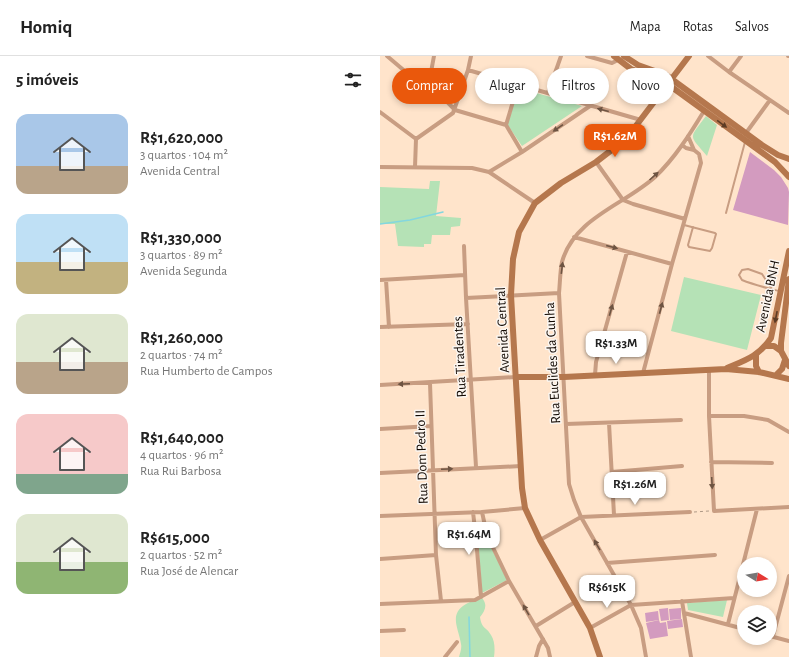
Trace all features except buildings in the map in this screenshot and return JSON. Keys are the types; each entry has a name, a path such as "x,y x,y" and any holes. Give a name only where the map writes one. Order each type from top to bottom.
{"street":[{"path":"387,56 400,68"},
{"path":"432,68 434,56"},
{"path":"416,139 450,116 455,110 471,56"},
{"path":"557,68 561,56"},
{"path":"587,56 612,63 616,58 630,68"},
{"name":"Avenida Central","path":"674,77 689,56"},
{"path":"708,56 789,113"},
{"path":"729,72 741,56"},
{"path":"628,57 638,65 647,68"},
{"path":"468,70 475,72"},
{"path":"674,85 704,111 780,166 789,177"},
{"path":"674,85 771,151 789,159"},
{"path":"746,133 770,100"},
{"path":"449,104 455,110 506,126 522,152"},
{"path":"506,126 512,104"},
{"path":"583,104 641,120"},
{"name":"Avenida Central","path":"600,657 590,628 540,540 526,508 522,488 511,295 512,259 519,232 535,203 561,183 596,162 622,142 653,104"},
{"path":"489,172 522,152 590,106"},
{"name":"Rua Euclides da Cunha","path":"646,657 641,628 631,605 581,517 574,500 570,484 559,293 562,263 574,237 584,227 654,178 682,145 704,111"},
{"path":"380,112 416,139"},
{"path":"688,136 694,150"},
{"path":"415,167 416,139"},
{"path":"643,373 701,163 699,154 682,145"},
{"path":"596,162 624,200 685,219"},
{"path":"380,166 472,168 489,172 535,203"},
{"path":"574,237 672,264"},
{"name":"Rua Tiradentes","path":"464,246 476,467"},
{"name":"Avenida BNH","path":"726,369 756,355 766,346 771,338 789,251"},
{"path":"595,375 596,362 627,252"},
{"path":"380,280 465,275"},
{"name":"Avenida BNH","path":"789,279 782,327 781,351 789,366"},
{"path":"386,280 389,327"},
{"path":"466,298 559,293"},
{"path":"380,327 468,324"},
{"path":"766,346 774,346 781,351"},
{"path":"756,355 756,366 759,372"},
{"path":"776,375 782,368 785,360"},
{"path":"380,385 516,377 564,377 726,369 759,372 789,379"},
{"path":"709,370 709,416 714,511 789,507"},
{"name":"Rua Dom Pedro II","path":"430,383 436,555 441,601"},
{"path":"709,416 744,416 768,420 789,432"},
{"path":"566,424 681,420"},
{"path":"609,423 614,515"},
{"path":"380,429 431,426"},
{"path":"711,462 772,463"},
{"path":"380,473 476,467 521,466"},
{"path":"612,472 682,466"},
{"path":"380,516 482,512 526,508"},
{"path":"728,624 757,509"},
{"path":"473,512 480,597"},
{"path":"482,512 487,535 509,580 548,648 550,657"},
{"path":"540,540 581,517 690,512"},
{"path":"476,538 482,534 487,535"},
{"path":"380,559 436,555"},
{"path":"608,563 715,555"},
{"path":"777,616 789,576"},
{"path":"380,604 470,600 480,597 509,580"},
{"path":"590,628 631,605 734,598"},
{"path":"682,601 691,657"},
{"path":"536,626 574,602"},
{"path":"684,613 737,627"},
{"path":"380,631 404,630"},
{"path":"777,638 789,641"},
{"path":"536,657 543,639"},
{"path":"445,657 458,642"}],"lane":[{"path":"726,212 746,141"},
{"path":"683,225 693,227 715,233 716,234 710,251 690,247 688,244 693,227"},
{"path":"772,289 762,274 748,269 742,270 739,275 742,280 772,289 781,291"}],"path":[{"path":"690,512 714,511"}],"green space":[{"path":"539,94 547,96 547,104 575,104 582,106 522,146 507,124 514,104 539,104"},
{"path":"706,116 717,125 707,156 693,137 696,129"},
{"path":"430,181 440,181 436,216 461,218 460,226 451,227 450,235 432,235 431,244 424,244 424,247 398,246 395,224 380,224 380,187 429,189"},
{"path":"684,277 761,295 747,350 671,331"},
{"path":"481,536 486,537 507,580 482,593 478,539"},
{"path":"482,598 485,603 485,608 480,617 483,626 492,637 495,649 494,657 459,657 461,646 456,622 457,612 466,604"},
{"path":"727,600 723,617 688,610 687,603"}],"waterway":[{"path":"380,224 410,220 443,212"},
{"path":"469,617 470,657"}]}
